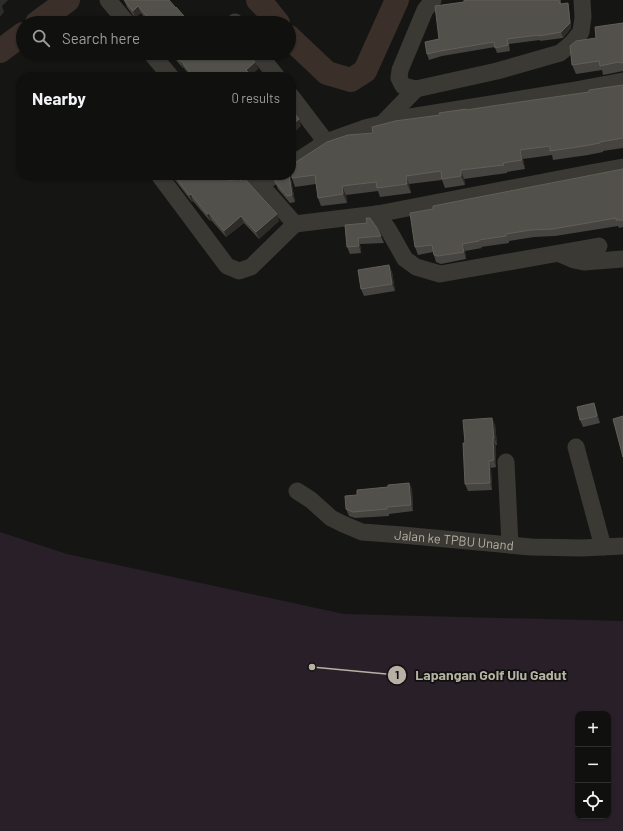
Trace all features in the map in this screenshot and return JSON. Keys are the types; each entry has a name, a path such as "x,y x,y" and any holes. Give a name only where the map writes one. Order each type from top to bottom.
{"street":[{"path":"108,0 121,16"},
{"path":"433,0 425,10 400,70 399,78 404,86 416,89 497,71 560,53 572,43 580,32 584,16 582,0"},
{"path":"158,60 167,72"},
{"path":"264,60 273,72"},
{"path":"296,162 326,142 364,128 410,117 623,81"},
{"path":"383,124 416,89"},
{"path":"296,103 326,142"},
{"path":"163,180 227,266 239,271 251,267 296,224 377,214 590,172 623,167"},
{"path":"256,180 296,224"},
{"path":"377,214 388,229 405,259 416,267 440,274 599,246"},
{"path":"560,254 574,260 584,262 623,259"},
{"path":"576,447 603,547"},
{"path":"506,462 510,546"},
{"name":"Jalan ke TPBU Unand","path":"297,491 311,500 331,518 362,532 510,546 623,546"}],"shaded area":[{"path":"0,532 67,554 344,614 623,621 623,831 0,831"}],"building":[{"path":"124,0 169,0 184,16 147,16 138,6 133,11"},
{"path":"464,0 559,0 560,4 568,3 570,23 561,32 507,39 508,45 495,48 494,42 427,54 425,42 439,39 435,6 464,2"},
{"path":"623,23 623,63 618,62 600,66 599,61 572,65 570,46 576,41 596,38 595,27"},
{"path":"179,60 253,60 255,62 246,70 248,72 190,72"},
{"path":"623,85 623,138 550,151 550,146 520,150 522,160 503,163 504,165 461,170 461,176 442,179 441,171 406,176 407,184 377,188 376,182 342,186 343,194 318,198 315,175 296,177 296,162 327,142 348,135 373,133 372,127 395,121 440,115 439,113 589,92 589,90"},
{"path":"623,169 623,220 616,220 616,218 553,229 531,230 506,234 506,236 462,244 464,252 438,256 434,255 432,245 415,247 410,213 433,209 433,206"},
{"path":"178,180 246,180 277,214 256,232 241,216 224,231 209,213 207,214 191,194 189,195"},
{"path":"275,180 290,180 292,195 287,196"},
{"path":"366,218 370,218 381,236 358,238 359,246 347,247 345,225 367,223"},
{"path":"389,265 392,284 361,289 358,270"},
{"path":"594,403 597,416 580,420 577,407"},
{"path":"623,416 623,457 613,419"},
{"path":"492,418 494,460 489,461 490,483 465,484 463,443 465,443 463,420"},
{"path":"409,483 411,505 353,512 346,509 345,496 357,495 357,490"}],"waterway":[{"path":"46,16 68,0"},
{"path":"258,0 272,16"},
{"path":"296,44 327,73 351,80 365,71 397,0"},
{"path":"0,51 16,39"}],"place":[{"name":"Lapangan Golf Ulu Gadut","path":"312,667"}]}
